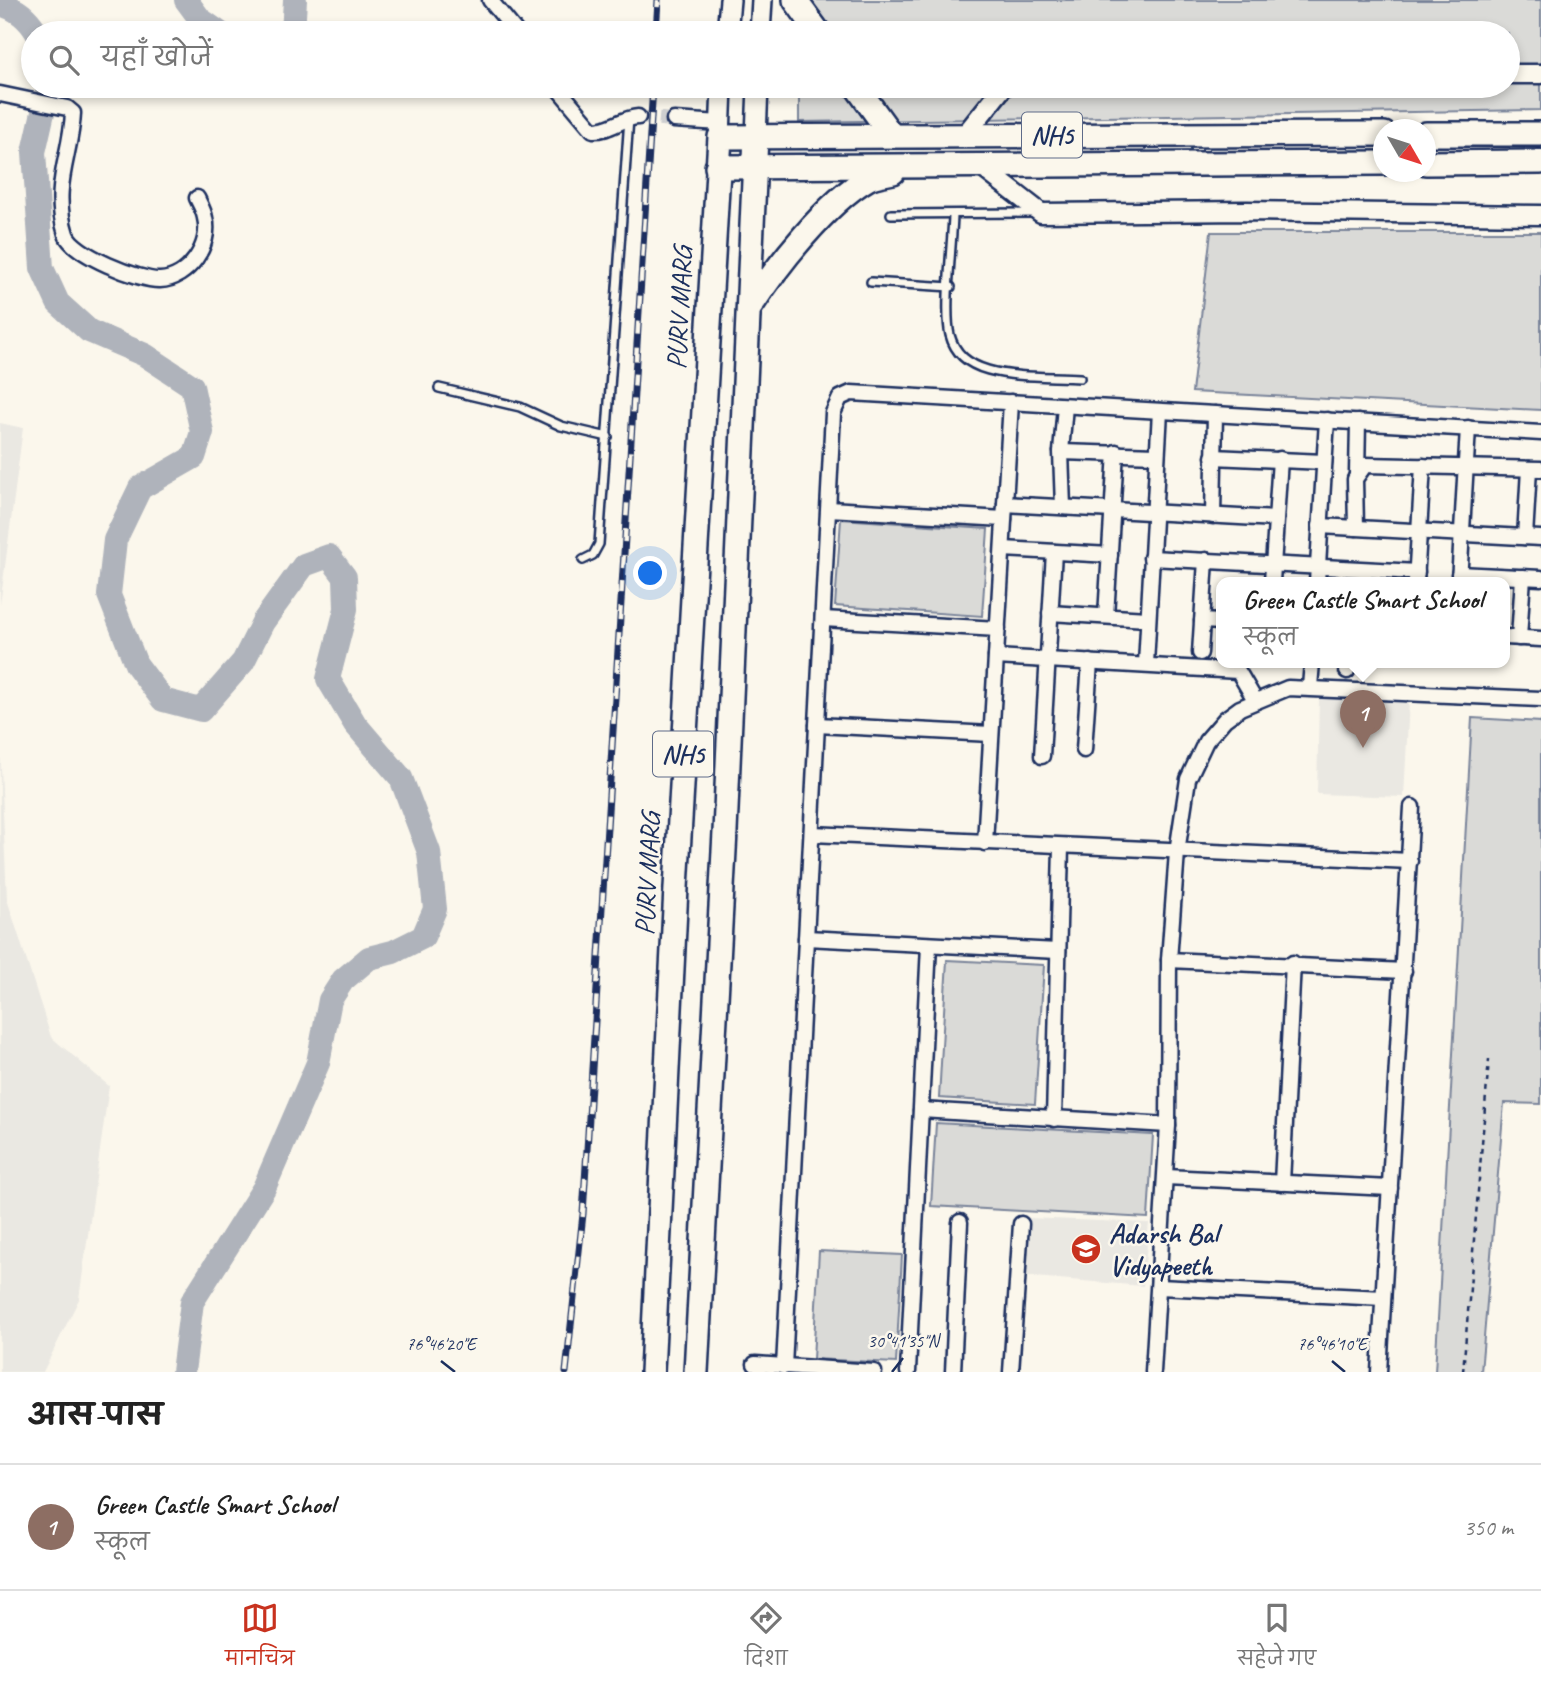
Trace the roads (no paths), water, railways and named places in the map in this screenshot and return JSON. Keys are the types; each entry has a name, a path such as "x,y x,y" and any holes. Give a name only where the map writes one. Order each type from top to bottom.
{"highway":[{"path":"795,0 810,21"},
{"path":"865,98 892,136"},
{"name":"NH5","path":"720,130 755,136 1373,134"},
{"name":"PURV MARG","path":"652,1372 720,130"},
{"path":"1436,134 1541,134"},
{"name":"NH5","path":"696,1372 750,307 755,136"},
{"path":"1436,163 1541,162"},
{"name":"NH5","path":"717,167 1373,163"},
{"path":"750,307 777,266 868,178 920,166"}],"main road":[{"path":"728,21 730,0"},
{"path":"761,21 762,0"},
{"name":"PURV MARG","path":"720,130 721,98"},
{"path":"755,136 757,98"}],"street":[{"path":"490,0 507,21"},
{"path":"1520,74 1541,74"},
{"path":"0,94 66,108 74,116 64,156 61,213 69,241 77,250 148,279 173,277 189,266 202,246 205,219 197,198"},
{"path":"566,98 593,130 607,129 634,118"},
{"path":"964,136 994,98"},
{"path":"674,120 720,130"},
{"path":"979,165 1041,213 1247,211 1541,215"},
{"path":"783,1367 834,413 845,395 1012,402 1541,433"},
{"path":"985,843 1012,402"},
{"path":"1063,508 1065,406"},
{"path":"1146,664 1160,411"},
{"path":"1213,516 1215,414"},
{"path":"1317,577 1326,420"},
{"path":"1356,528 1358,422"},
{"path":"1459,577 1468,428"},
{"path":"1062,452 1157,455"},
{"path":"1106,616 1116,452"},
{"path":"1213,457 1324,462"},
{"path":"1272,577 1280,459"},
{"path":"1357,474 1371,464 1535,469 1525,537"},
{"path":"1151,558 1318,566 1352,575 1417,577 1423,466"},
{"path":"829,509 1005,512 1063,508 1276,519"},
{"path":"1320,526 1541,538"},
{"path":"1003,549 1110,555"},
{"path":"1042,756 1054,552"},
{"path":"1200,653 1206,560"},
{"path":"1510,577 1541,578"},
{"path":"1523,577 1512,638 1541,639"},
{"path":"1050,613 1147,619"},
{"path":"823,619 998,629"},
{"path":"1202,621 1216,622"},
{"path":"996,657 1238,671 1255,700"},
{"path":"1084,750 1090,662"},
{"path":"1310,687 1312,668"},
{"path":"1153,1372 1166,1177 1169,960 1177,852 1188,779 1197,756 1225,719 1255,700 1288,688 1541,699"},
{"path":"817,724 991,734"},
{"path":"1379,1372 1412,807"},
{"path":"811,834 1410,862"},
{"path":"1054,1119 1061,847"},
{"path":"806,938 1058,951"},
{"path":"908,1372 929,945"},
{"path":"1169,960 1293,963 1404,971"},
{"path":"1282,1182 1293,963"},
{"path":"921,1110 1168,1125"},
{"path":"1166,1177 1390,1188"},
{"path":"954,1372 960,1222"},
{"path":"1011,1372 1021,1224"},
{"path":"1159,1287 1383,1298"},
{"path":"755,1364 874,1372"}],"lane":[{"path":"583,560 593,555 599,544 634,118"},
{"path":"891,214 953,216 1041,213"},
{"path":"953,216 950,335 957,350 969,363 990,370 1080,378"},
{"path":"871,282 950,287"},
{"path":"439,388 520,407 577,432 608,436"}],"waterway":[{"path":"186,0 203,21"},
{"path":"294,21 295,0"},
{"path":"0,4 11,8 28,21"},
{"path":"46,98 34,152 42,268 58,303 89,331 145,355 192,386 202,432 194,457 140,488 115,540 109,595 136,664 163,700 201,710 243,662 263,622 304,565 329,556 345,577 346,609 328,679 355,724 401,778 429,852 435,909 423,937 393,952 369,958 343,980 330,1000 318,1063 264,1188 192,1302 183,1372"}],"tunnel":[{"path":"638,117 674,120"}],"railway":[{"path":"657,21 658,0"},
{"path":"566,1372 583,1214 652,98"}],"place":[{"name":"Green Castle Smart School","path":"1363,748"},
{"name":"Adarsh Bal Vidyapeeth","path":"1086,1249"}]}
